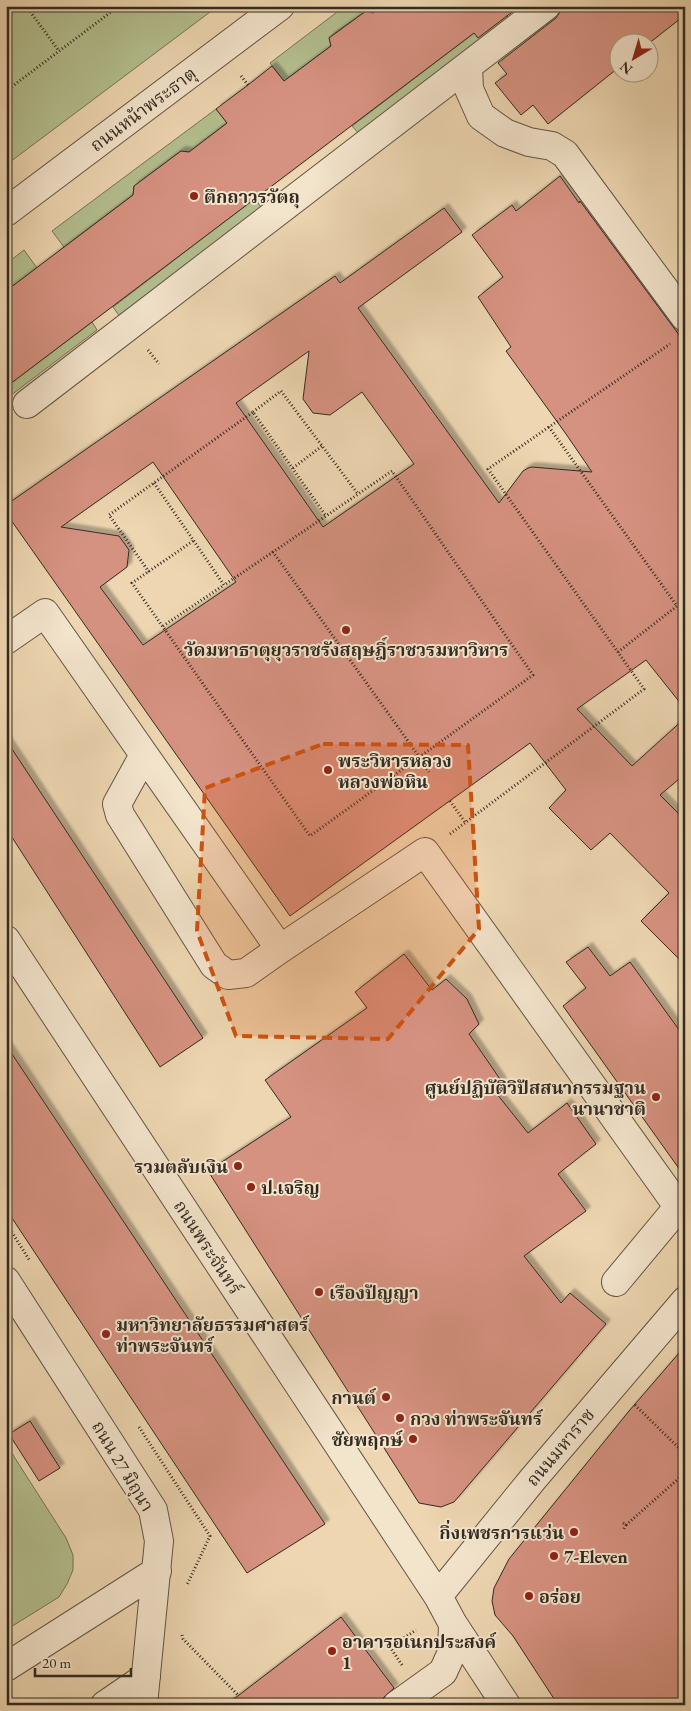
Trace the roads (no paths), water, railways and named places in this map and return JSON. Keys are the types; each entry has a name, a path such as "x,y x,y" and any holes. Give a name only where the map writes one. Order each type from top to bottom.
{"street":[{"name":"ถนนหน้าพระธาตุ","path":"6,212 280,6"},
{"path":"27,404 546,6"},
{"path":"468,67 469,89 481,116 505,133 529,142 552,146 565,154 681,328"},
{"path":"6,640 45,613 280,949"},
{"path":"144,755 117,804 120,815 214,965 228,975 246,973 425,852 683,1207 616,1282"},
{"name":"ถนนพระจันทร์","path":"6,940 438,1596 453,1624 506,1705"},
{"name":"ถนน 27 มิถุนา","path":"6,1281 153,1510 159,1541 143,1705"},
{"name":"ถนนมหาราช","path":"438,1596 533,1479 685,1301"},
{"path":"6,1667 157,1571"},
{"path":"397,1705 443,1672 452,1652 453,1624"},
{"path":"105,1705 146,1677"}],"place":[{"name":"ตึกถาวรวัตถุ","path":"194,196"},
{"name":"วัดมหาธาตุยุวราชรังสฤษฎิ์ราชวรมหาวิหาร","path":"346,630"},
{"name":"พระวิหารหลวง หลวงพ่อหิน","path":"328,770"},
{"name":"ศูนย์ปฏิบัติวิปัสสนากรรมฐาน นานาชาติ","path":"656,1097"},
{"name":"รวมตลับเงิน","path":"238,1166"},
{"name":"ป.เจริญ","path":"251,1187"},
{"name":"เรืองปัญญา","path":"319,1292"},
{"name":"มหาวิทยาลัยธรรมศาสตร์ ท่าพระจันทร์","path":"106,1334"},
{"name":"กานต์","path":"386,1397"},
{"name":"กวง ท่าพระจันทร์","path":"400,1418"},
{"name":"ชัยพฤกษ์","path":"413,1439"},
{"name":"กิ่งเพชรการแว่น","path":"574,1532"},
{"name":"7-Eleven","path":"554,1556"},
{"name":"อร่อย","path":"529,1596"},
{"name":"อาคารอเนกประสงค์ 1","path":"332,1651"}]}
